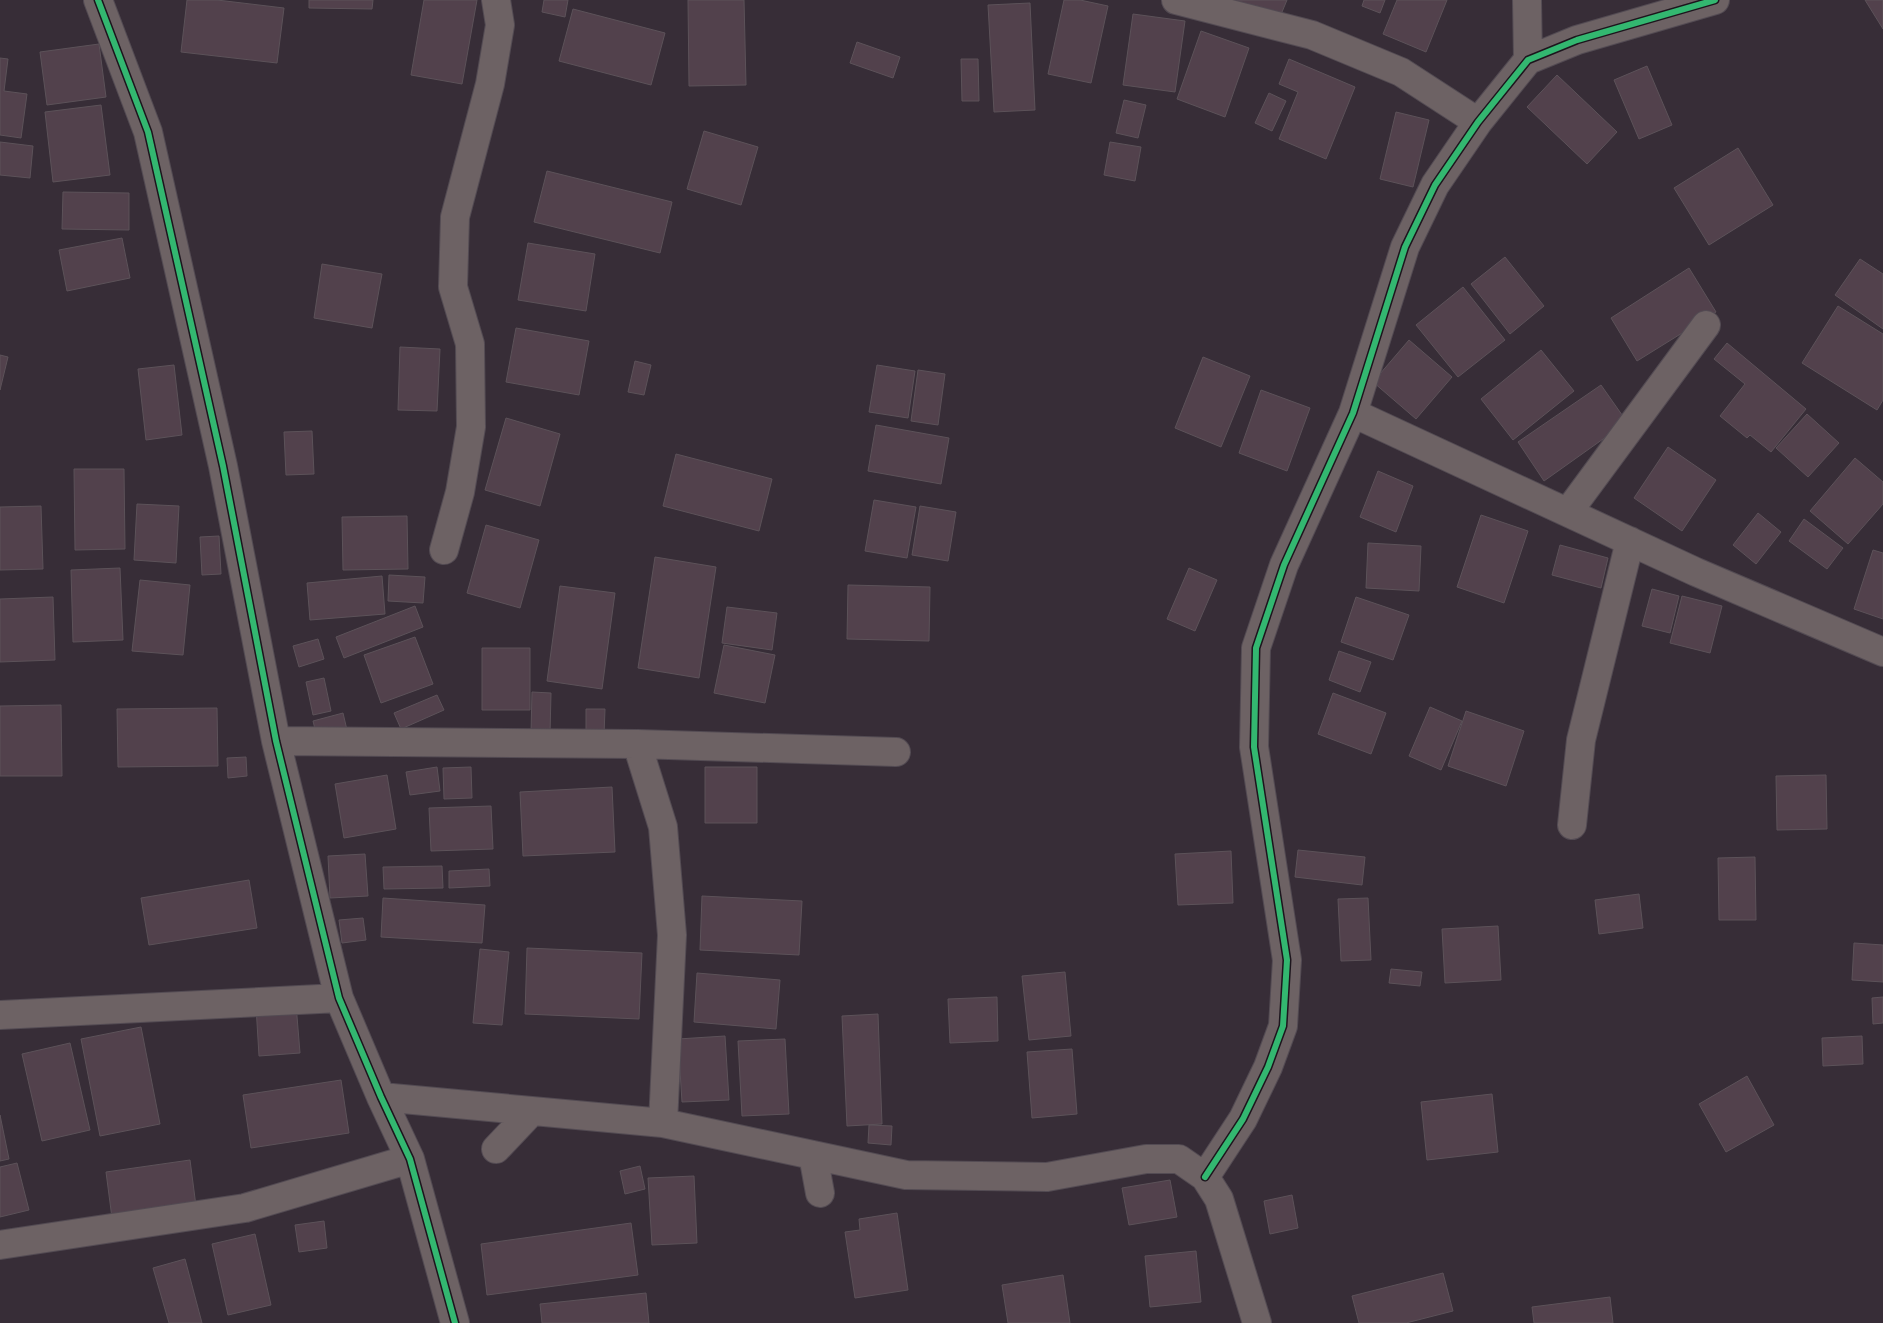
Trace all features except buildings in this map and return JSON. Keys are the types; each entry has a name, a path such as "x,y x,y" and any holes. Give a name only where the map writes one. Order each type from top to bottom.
{"street":[{"path":"98,0 148,132 223,466 276,741 338,998 381,1098 410,1159 455,1323"},
{"path":"444,550 460,492 471,427 470,344 453,287 455,217 490,84 500,25 496,0"},
{"path":"1176,0 1312,36 1401,72 1478,122"},
{"path":"1527,0 1528,60"},
{"path":"1205,1177 1243,1119 1268,1067 1283,1026 1287,960 1254,747 1256,648 1284,565 1353,413 1405,247 1435,185 1478,122 1528,60 1576,40 1715,0"},
{"path":"1568,512 1706,325"},
{"path":"1353,413 1630,541 1883,652"},
{"path":"1572,825 1582,740 1630,541"},
{"path":"276,741 637,744 896,752"},
{"path":"637,744 662,827 672,935 663,1123"},
{"path":"0,1015 338,998"},
{"path":"381,1098 663,1123 906,1176 1047,1177 1146,1159 1179,1159 1205,1177 1218,1199 1257,1323"},
{"path":"496,1149 532,1111"},
{"path":"813,1156 820,1193"},
{"path":"0,1245 245,1208 410,1159"}],"cycle path":[{"path":"98,0 148,132 223,466 276,741 339,998 381,1097 410,1159 455,1323"},
{"path":"1205,1177 1243,1119 1268,1067 1283,1026 1287,960 1254,747 1256,648 1284,565 1353,413 1405,247 1435,185 1478,122 1528,60 1577,40 1715,0"}]}
